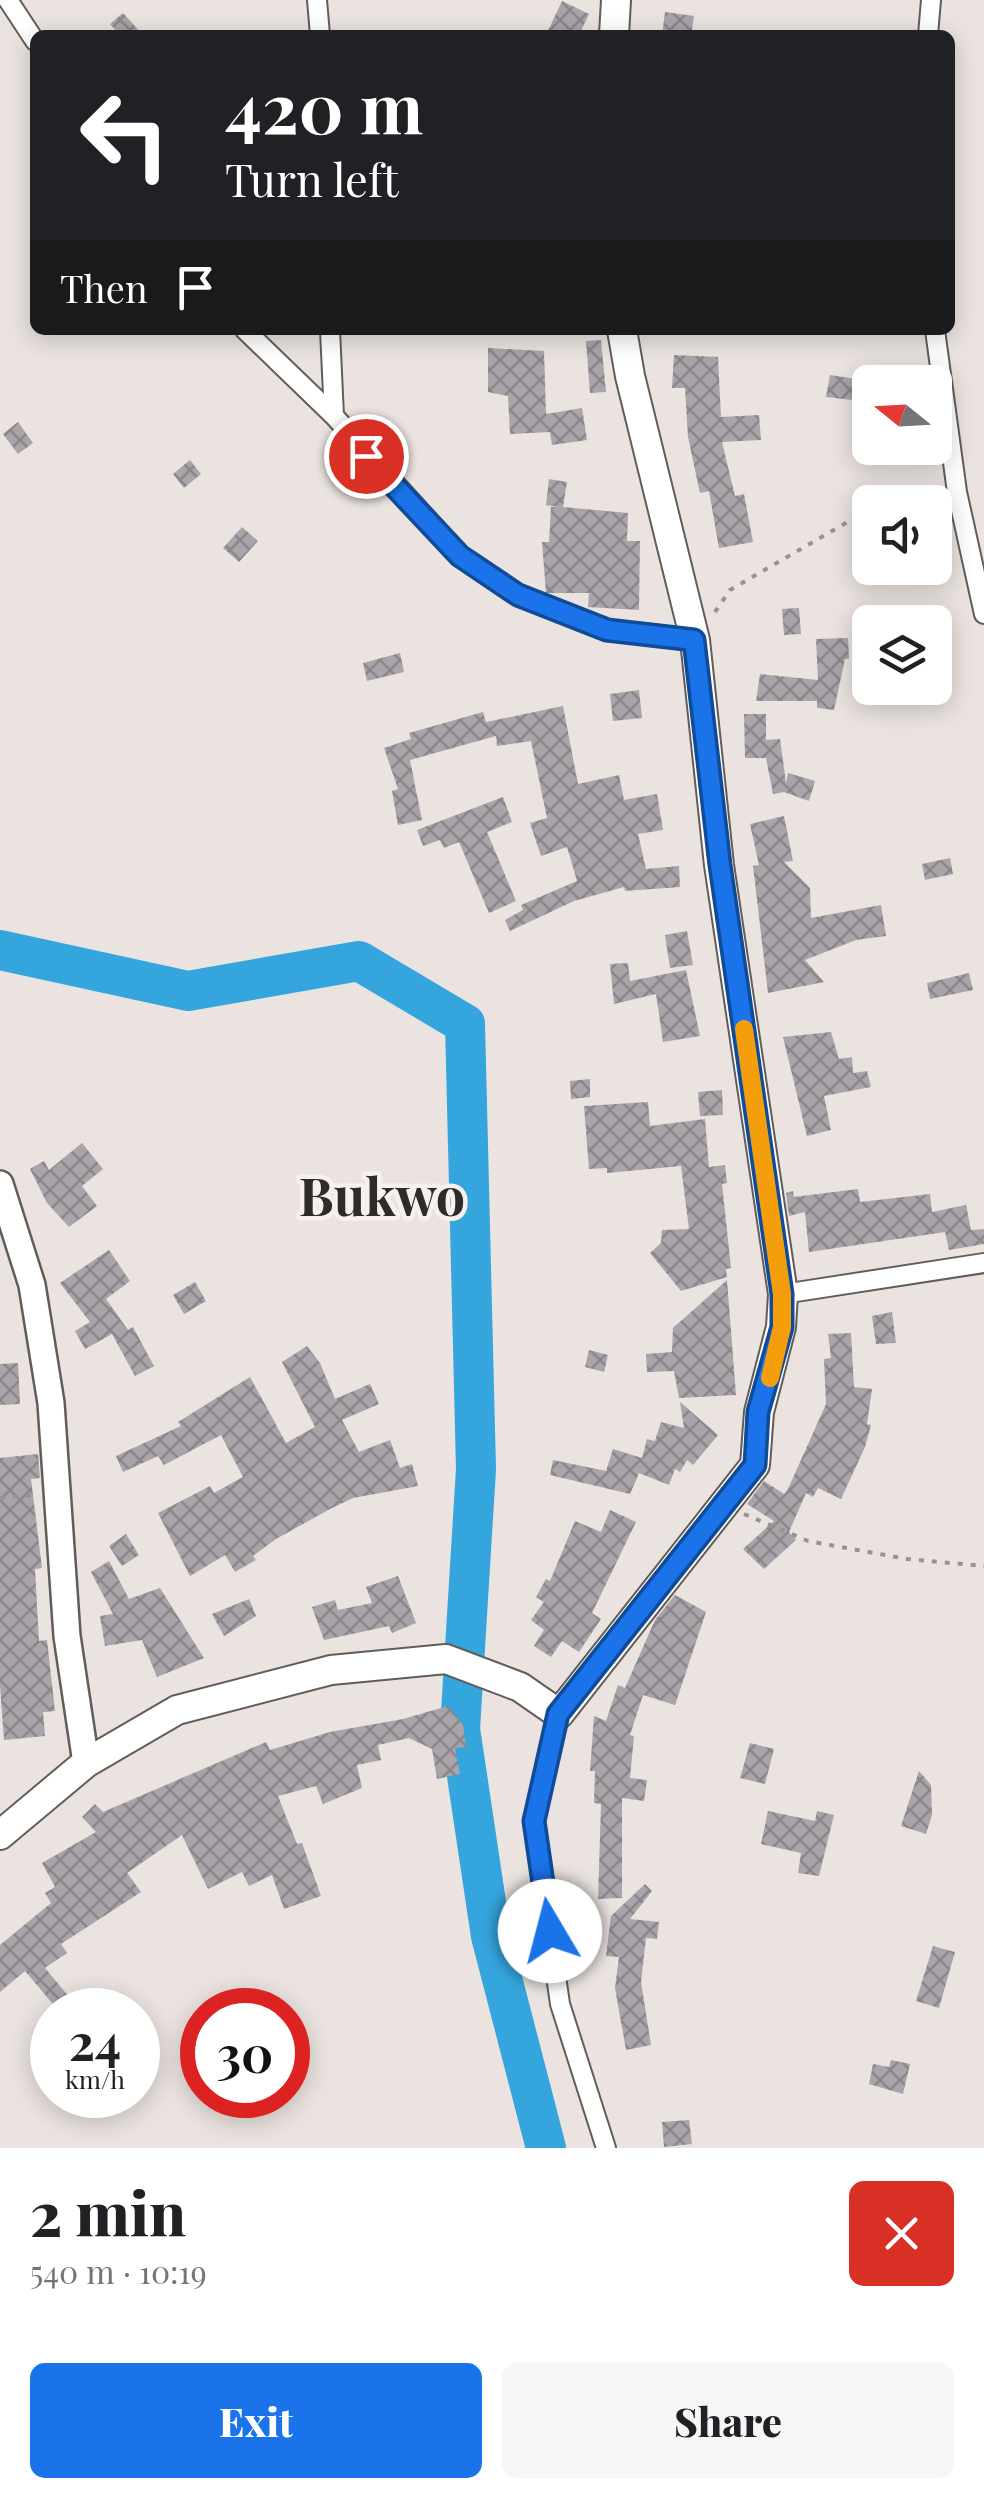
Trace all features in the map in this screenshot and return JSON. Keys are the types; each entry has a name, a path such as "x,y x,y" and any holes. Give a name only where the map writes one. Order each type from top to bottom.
{"main road":[{"path":"614,30 616,0"},
{"path":"0,1835 86,1763 177,1710 331,1670 446,1658 520,1687 558,1714 755,1465 758,1412 774,1367 782,1294 720,865 694,640 623,335"},
{"path":"0,1184 32,1284 59,1492 67,1636 86,1763"}],"street":[{"path":"8,0 30,33"},
{"path":"317,0 320,30"},
{"path":"928,30 931,0"},
{"path":"251,335 334,416 460,556 518,595 607,630 694,640"},
{"path":"330,335 334,416"},
{"path":"937,335 958,492 984,614"},
{"path":"782,1294 984,1264"},
{"path":"558,1714 534,1821 560,2004 606,2148"}],"path":[{"path":"952,493 958,492"},
{"path":"694,640 730,590 852,519"},
{"path":"0,1498 59,1492"},
{"path":"721,1507 808,1541 984,1566"}],"building":[{"path":"562,1 589,14 581,30 548,30"},
{"path":"665,12 694,16 692,30 663,30"},
{"path":"123,13 138,30 115,30 110,24"},
{"path":"601,340 606,392 590,393 586,341"},
{"path":"488,348 544,351 546,414 582,408 587,440 552,445 550,432 510,434 508,396 488,392"},
{"path":"674,355 718,357 721,417 759,415 761,440 722,442 735,496 744,494 753,542 719,548 709,491 700,493 688,437 685,388 672,388"},
{"path":"830,375 852,378 852,400 826,397"},
{"path":"18,422 33,443 18,454 3,434"},
{"path":"190,460 201,474 184,488 173,474"},
{"path":"549,479 567,482 563,507 628,513 627,541 640,541 639,610 588,607 589,593 546,593 542,542 549,542 551,507 558,507 546,505"},
{"path":"242,527 258,541 239,562 223,548"},
{"path":"799,608 801,634 784,635 782,609"},
{"path":"848,638 849,659 845,659 834,710 817,708 817,701 756,701 760,674 818,680 816,639"},
{"path":"400,653 404,672 367,681 363,663"},
{"path":"639,690 642,718 613,721 610,694"},
{"path":"563,706 578,784 619,775 624,800 657,794 663,830 638,834 646,869 679,866 680,887 625,891 624,887 574,901 510,931 505,920 523,910 521,905 577,881 567,847 541,856 530,823 547,818 531,741 497,746 496,736 410,760 422,820 398,825 392,791 398,789 384,748 411,739 409,733 483,712 486,722"},
{"path":"744,714 766,714 766,740 780,739 786,783 788,773 815,781 809,801 784,792 773,794 766,758 745,758"},
{"path":"503,797 512,822 487,832 516,901 489,913 459,842 444,848 440,840 423,846 417,830"},
{"path":"784,816 793,861 784,862 810,888 811,918 881,905 886,936 856,940 805,960 824,982 768,993 753,866 759,865 750,824"},
{"path":"950,858 953,874 925,880 922,864"},
{"path":"687,931 693,965 670,968 665,935"},
{"path":"628,963 630,981 686,970 700,1036 663,1042 656,994 614,1004 610,964"},
{"path":"969,973 973,990 930,999 927,983"},
{"path":"831,1032 839,1059 852,1057 853,1073 867,1071 871,1087 824,1096 831,1130 807,1136 783,1037"},
{"path":"590,1079 590,1097 571,1099 570,1081"},
{"path":"722,1090 723,1115 700,1116 698,1092"},
{"path":"648,1102 650,1126 705,1119 709,1167 725,1165 727,1183 722,1184 731,1268 726,1269 727,1277 681,1291 650,1253 661,1243 662,1230 689,1229 681,1166 607,1173 607,1168 589,1169 584,1106"},
{"path":"82,1143 103,1169 82,1186 97,1206 69,1227 47,1203 30,1169 44,1161 49,1170"},
{"path":"858,1189 860,1202 930,1194 932,1212 966,1205 971,1230 984,1229 984,1244 949,1250 945,1232 809,1252 805,1212 789,1216 786,1193 793,1191 794,1197"},
{"path":"109,1250 130,1281 106,1299 128,1330 133,1327 154,1366 135,1376 112,1334 85,1349 75,1331 90,1322 60,1283"},
{"path":"727,1280 736,1395 679,1398 674,1371 647,1372 646,1354 672,1352 673,1328"},
{"path":"195,1282 206,1301 184,1314 173,1295"},
{"path":"892,1312 896,1343 876,1344 872,1316"},
{"path":"851,1333 854,1387 872,1389 867,1424 871,1425 865,1447 841,1499 818,1488 813,1497 806,1493 789,1532 796,1540 764,1569 743,1549 774,1521 747,1504 764,1481 784,1494 788,1489 826,1404 824,1359 831,1358 828,1334"},
{"path":"307,1346 320,1363 335,1399 370,1384 379,1404 342,1420 359,1452 390,1440 400,1468 412,1464 418,1486 353,1498 276,1539 253,1556 256,1560 235,1572 225,1555 190,1576 158,1513 210,1486 214,1493 243,1477 221,1435 164,1465 158,1456 123,1472 116,1456 181,1426 178,1422 250,1377 286,1443 315,1427 282,1362"},
{"path":"589,1350 608,1355 604,1372 585,1367"},
{"path":"18,1363 20,1404 0,1405 0,1364"},
{"path":"680,1402 718,1435 693,1465 687,1460 680,1472 675,1469 669,1485 639,1473 630,1494 550,1475 553,1460 606,1471 613,1449 642,1458 647,1439 655,1441 661,1422 684,1428"},
{"path":"38,1454 40,1478 31,1479 42,1568 35,1569 39,1641 47,1640 55,1711 43,1712 45,1736 4,1740 0,1686 0,1458"},
{"path":"610,1510 636,1522 592,1613 601,1619 579,1652 562,1641 551,1657 534,1646 544,1630 531,1620 544,1602 536,1597 546,1579 550,1581 575,1521 601,1532"},
{"path":"126,1534 139,1555 122,1566 109,1546"},
{"path":"109,1561 129,1599 160,1588 204,1658 157,1677 142,1640 105,1646 100,1616 113,1614 91,1572"},
{"path":"398,1576 416,1623 392,1633 389,1626 324,1640 312,1607 335,1600 338,1610 372,1603 366,1587"},
{"path":"675,1595 706,1612 675,1705 643,1695 630,1735 634,1736 630,1778 647,1780 644,1801 622,1798 622,1898 598,1899 601,1804 594,1803 595,1771 590,1771 594,1716 606,1721 618,1685 625,1688 655,1620"},
{"path":"249,1599 256,1616 224,1636 212,1614"},
{"path":"448,1706 463,1724 466,1747 455,1748 460,1774 437,1779 432,1749 409,1738 378,1745 381,1760 357,1765 362,1788 323,1804 316,1786 278,1796 297,1844 302,1843 321,1896 284,1909 272,1875 249,1886 242,1872 208,1889 182,1835 127,1873 141,1892 61,1944 67,1953 45,1968 62,1988 39,1988 25,1971 0,1992 0,1945 51,1903 45,1893 55,1887 42,1863 96,1832 82,1817 95,1804 103,1812 266,1742 270,1750 330,1732 403,1719"},
{"path":"750,1743 774,1749 765,1784 740,1778"},
{"path":"919,1771 931,1785 932,1815 926,1834 901,1826"},
{"path":"768,1811 815,1821 817,1811 834,1815 819,1876 798,1873 801,1853 761,1844"},
{"path":"645,1884 652,1891 630,1919 659,1922 657,1939 646,1938 641,1982 651,2045 626,2050 615,1988 619,1957 606,1956 611,1916"},
{"path":"933,1946 955,1952 939,2008 916,2001"},
{"path":"891,2060 910,2064 903,2094 869,2084 873,2064 889,2067"},
{"path":"689,2120 692,2144 664,2147 662,2122"}],"waterway":[{"path":"0,950 188,991 359,961 465,1024 476,1469 460,1729 491,1936 546,2148"}],"slow traffic":[{"path":"744,1029 782,1294 782,1327 770,1378"}],"district":[{"name":"Bukwo","path":"382,1198"}],"route":[{"path":"366,456 460,556 518,595 607,630 694,640 720,865 782,1294 782,1327 774,1367 758,1412 755,1465 558,1714 534,1821 550,1931"}]}
